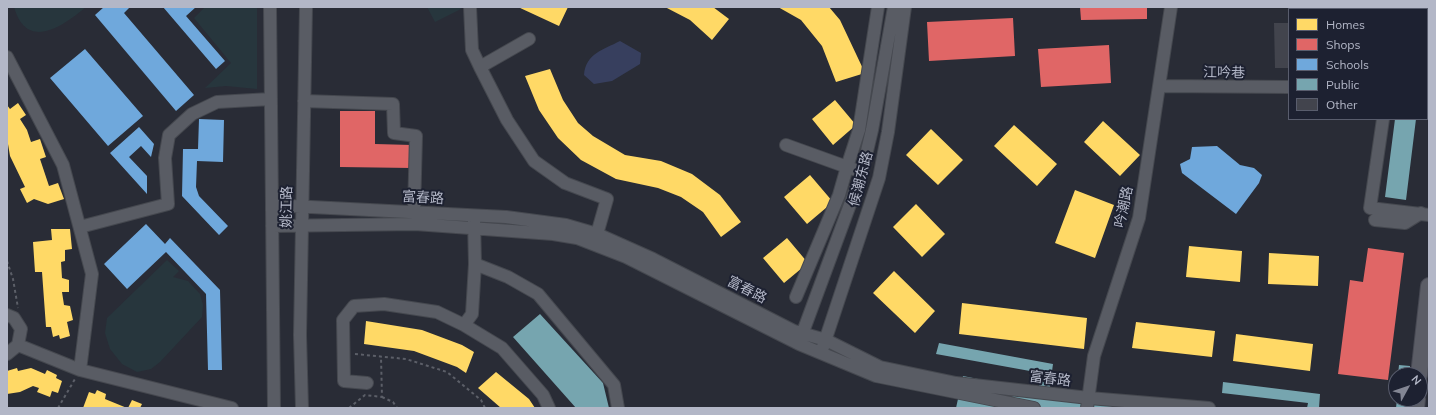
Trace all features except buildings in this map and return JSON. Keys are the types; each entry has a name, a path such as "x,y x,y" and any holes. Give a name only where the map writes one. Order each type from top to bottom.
{"main road":[{"path":"1420,367 1429,286"}],"street":[{"name":"姚江路","path":"270,7 274,408"},
{"name":"姚江路","path":"302,408 300,335 306,7"},
{"path":"470,7 472,50 507,120 534,161 565,183 607,199 598,234"},
{"path":"796,297 839,195 859,130 878,7"},
{"name":"候潮东路","path":"800,338 862,172 872,130 894,7"},
{"name":"候潮东路","path":"820,353 826,340 879,178 888,132 905,7"},
{"name":"吟潮路","path":"1088,403 1094,356 1139,218 1171,7"},
{"path":"480,68 529,39"},
{"path":"7,57 63,165 92,274 80,370"},
{"name":"江吟巷","path":"1159,86 1288,87"},
{"path":"80,227 168,204 165,158 169,134 192,114 217,102 271,99"},
{"path":"304,101 393,104 394,133 416,136 414,212"},
{"path":"1383,120 1370,208 1425,214"},
{"path":"786,145 879,178"},
{"name":"富春路","path":"272,205 414,212 553,234 595,244 800,338 826,340 880,367 956,383 1088,403 1209,408"},
{"path":"1375,220 1405,223 1425,214"},
{"name":"富春路","path":"272,226 302,227 416,224 474,221 506,217 566,225 598,234 653,259 753,310 800,338 820,353 876,376 1034,408"},
{"path":"464,325 472,314 475,264 474,221"},
{"path":"475,264 508,277 538,294 614,385 618,408"},
{"path":"367,383 344,381 343,320 354,306 384,304 437,312 464,325 502,348 544,396 549,408"},
{"path":"7,354 18,345 21,329 10,316"},
{"path":"18,345 80,370 232,408"}],"path":[{"path":"7,217 7,225"},
{"path":"7,261 13,279 19,307 10,316"},
{"path":"344,353 406,359 448,372 480,400 485,408"},
{"path":"58,408 80,370"},
{"path":"382,397 393,402 397,408"}],"shaded area":[{"path":"14,7 86,7 57,27 46,31 36,32 28,29 20,21"},
{"path":"205,7 257,7 257,89 226,86 205,88 231,63 194,18"},
{"path":"427,7 460,7 461,9 435,22"},
{"path":"167,260 179,271 173,277 188,281 200,294 203,305 202,317 160,362 151,369 137,372 122,364 110,349 105,333 107,318"}],"water":[{"path":"620,41 641,53 640,64 612,81 594,84 584,75 588,62 596,53"}]}
